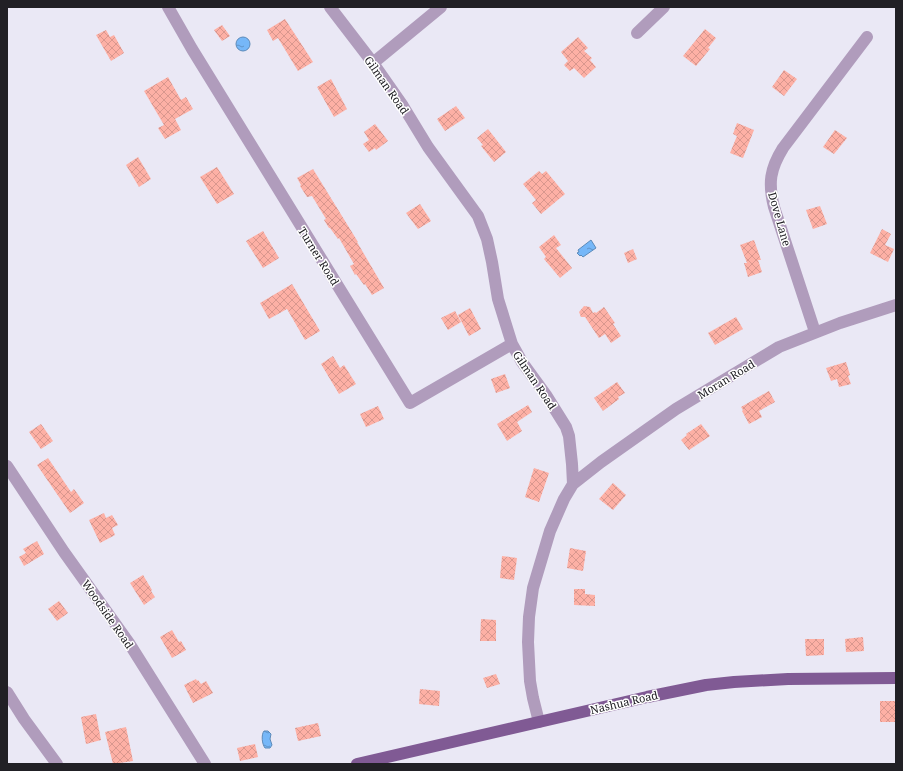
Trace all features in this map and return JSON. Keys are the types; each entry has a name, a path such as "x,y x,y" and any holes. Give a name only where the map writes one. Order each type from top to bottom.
{"main road":[{"name":"Nashua Road","path":"357,764 647,697 706,685 788,679 896,678"}],"street":[{"name":"Turner Road","path":"168,7 192,49 410,403 512,344"},
{"name":"Gilman Road","path":"330,7 372,63 428,147 478,216 487,239 498,299 512,344 522,362 546,395 566,427 571,447 573,484"},
{"path":"372,63 441,7"},
{"path":"636,33 664,7"},
{"name":"Dove Lane","path":"816,332 774,207 770,188 772,173 783,148 867,37"},
{"name":"Moran Road","path":"573,484 601,462 676,410 780,347 816,332 896,306"},
{"name":"Woodside Road","path":"7,466 60,546 129,643 205,764"},
{"path":"539,722 530,681 528,642 529,617 533,588 550,531 564,499 573,484"},
{"path":"7,692 24,719 57,764"}],"water":[{"path":"240,37 246,37 250,41 250,47 246,51 240,51 236,47 236,41"},
{"path":"591,240 596,248 583,257 581,255 580,256 577,253 579,252 578,250"},
{"path":"264,731 268,731 271,734 270,739 272,745 270,748 265,748 263,744 262,737"}],"building":[{"path":"285,19 313,62 298,71 278,38 273,41 267,30"},
{"path":"222,25 230,36 222,41 214,30"},
{"path":"705,29 716,38 708,48 710,49 696,66 683,56"},
{"path":"106,30 110,37 114,35 124,53 111,61 96,35"},
{"path":"578,37 588,48 584,51 592,58 590,60 596,67 584,78 574,68 570,71 564,65 568,61 561,52"},
{"path":"784,70 797,79 784,96 772,87"},
{"path":"168,77 181,100 186,97 193,109 175,119 181,130 165,139 158,128 164,125 144,91"},
{"path":"331,79 347,109 334,117 317,87"},
{"path":"456,106 465,118 445,131 437,119"},
{"path":"737,123 754,130 743,158 730,153 737,136 733,134"},
{"path":"375,124 388,141 376,150 375,148 369,152 363,144 369,140 364,132"},
{"path":"488,129 506,152 494,162 481,146 483,145 477,138"},
{"path":"835,130 847,138 834,154 823,147"},
{"path":"138,157 151,179 139,187 126,165"},
{"path":"217,167 234,194 217,204 200,177"},
{"path":"313,169 358,242 384,288 372,295 365,284 364,285 356,274 355,275 350,266 354,264 339,238 338,239 324,220 326,219 312,196 307,197 300,186 301,185 297,178"},
{"path":"539,171 542,174 546,171 565,194 541,214 532,203 536,200 523,184"},
{"path":"420,204 431,221 418,229 406,213"},
{"path":"820,206 827,224 813,229 806,210"},
{"path":"882,229 891,234 885,245 894,249 888,262 870,253"},
{"path":"263,231 279,258 263,268 246,241"},
{"path":"554,235 561,245 556,248 572,268 560,278 544,259 546,257 539,247"},
{"path":"754,240 761,260 758,260 762,272 748,277 744,263 747,263 740,245"},
{"path":"633,249 637,259 628,263 624,253"},
{"path":"292,284 320,331 305,340 287,309 269,319 260,303"},
{"path":"584,306 590,307 593,313 596,313 604,307 615,323 613,324 621,336 611,343 605,334 599,338 585,317 581,317 579,312"},
{"path":"470,308 481,329 469,336 458,315"},
{"path":"455,311 461,322 448,330 441,318"},
{"path":"736,317 743,329 715,345 708,333"},
{"path":"333,356 340,368 344,365 356,384 339,394 321,364"},
{"path":"846,362 851,384 839,387 837,379 831,381 826,368"},
{"path":"505,374 510,388 496,393 491,379"},
{"path":"617,382 625,393 618,397 619,399 603,411 594,398"},
{"path":"769,391 775,402 759,411 762,417 749,424 741,407"},
{"path":"528,405 532,412 517,422 522,431 507,441 497,424"},
{"path":"378,406 384,419 366,427 360,414"},
{"path":"41,424 53,441 41,449 29,432"},
{"path":"701,424 710,436 689,450 681,440 687,435 686,434"},
{"path":"48,458 71,492 74,489 84,503 70,513 37,465"},
{"path":"534,468 549,473 539,502 525,497"},
{"path":"613,483 626,495 613,510 599,499"},
{"path":"104,513 106,518 112,515 118,525 112,528 115,535 100,543 89,520"},
{"path":"37,541 44,554 24,566 19,557 26,553 23,549"},
{"path":"570,548 586,551 583,571 567,568"},
{"path":"502,556 517,558 514,580 500,578"},
{"path":"143,575 155,597 144,605 130,583"},
{"path":"574,589 585,589 585,594 595,595 595,606 574,605"},
{"path":"59,601 68,613 57,621 48,609"},
{"path":"481,619 496,620 496,641 480,641"},
{"path":"172,630 186,650 172,658 160,637"},
{"path":"863,637 864,651 846,652 845,639"},
{"path":"805,639 824,639 824,655 806,656"},
{"path":"496,674 500,684 487,688 483,678"},
{"path":"196,679 201,684 206,681 213,693 193,703 184,685"},
{"path":"420,689 440,691 439,706 419,704"},
{"path":"880,701 896,701 896,722 880,722"},
{"path":"96,714 101,740 86,744 81,717"},
{"path":"318,723 321,736 298,741 295,728"},
{"path":"126,727 133,761 113,764 105,732"},
{"path":"255,744 258,757 240,761 237,748"}]}
